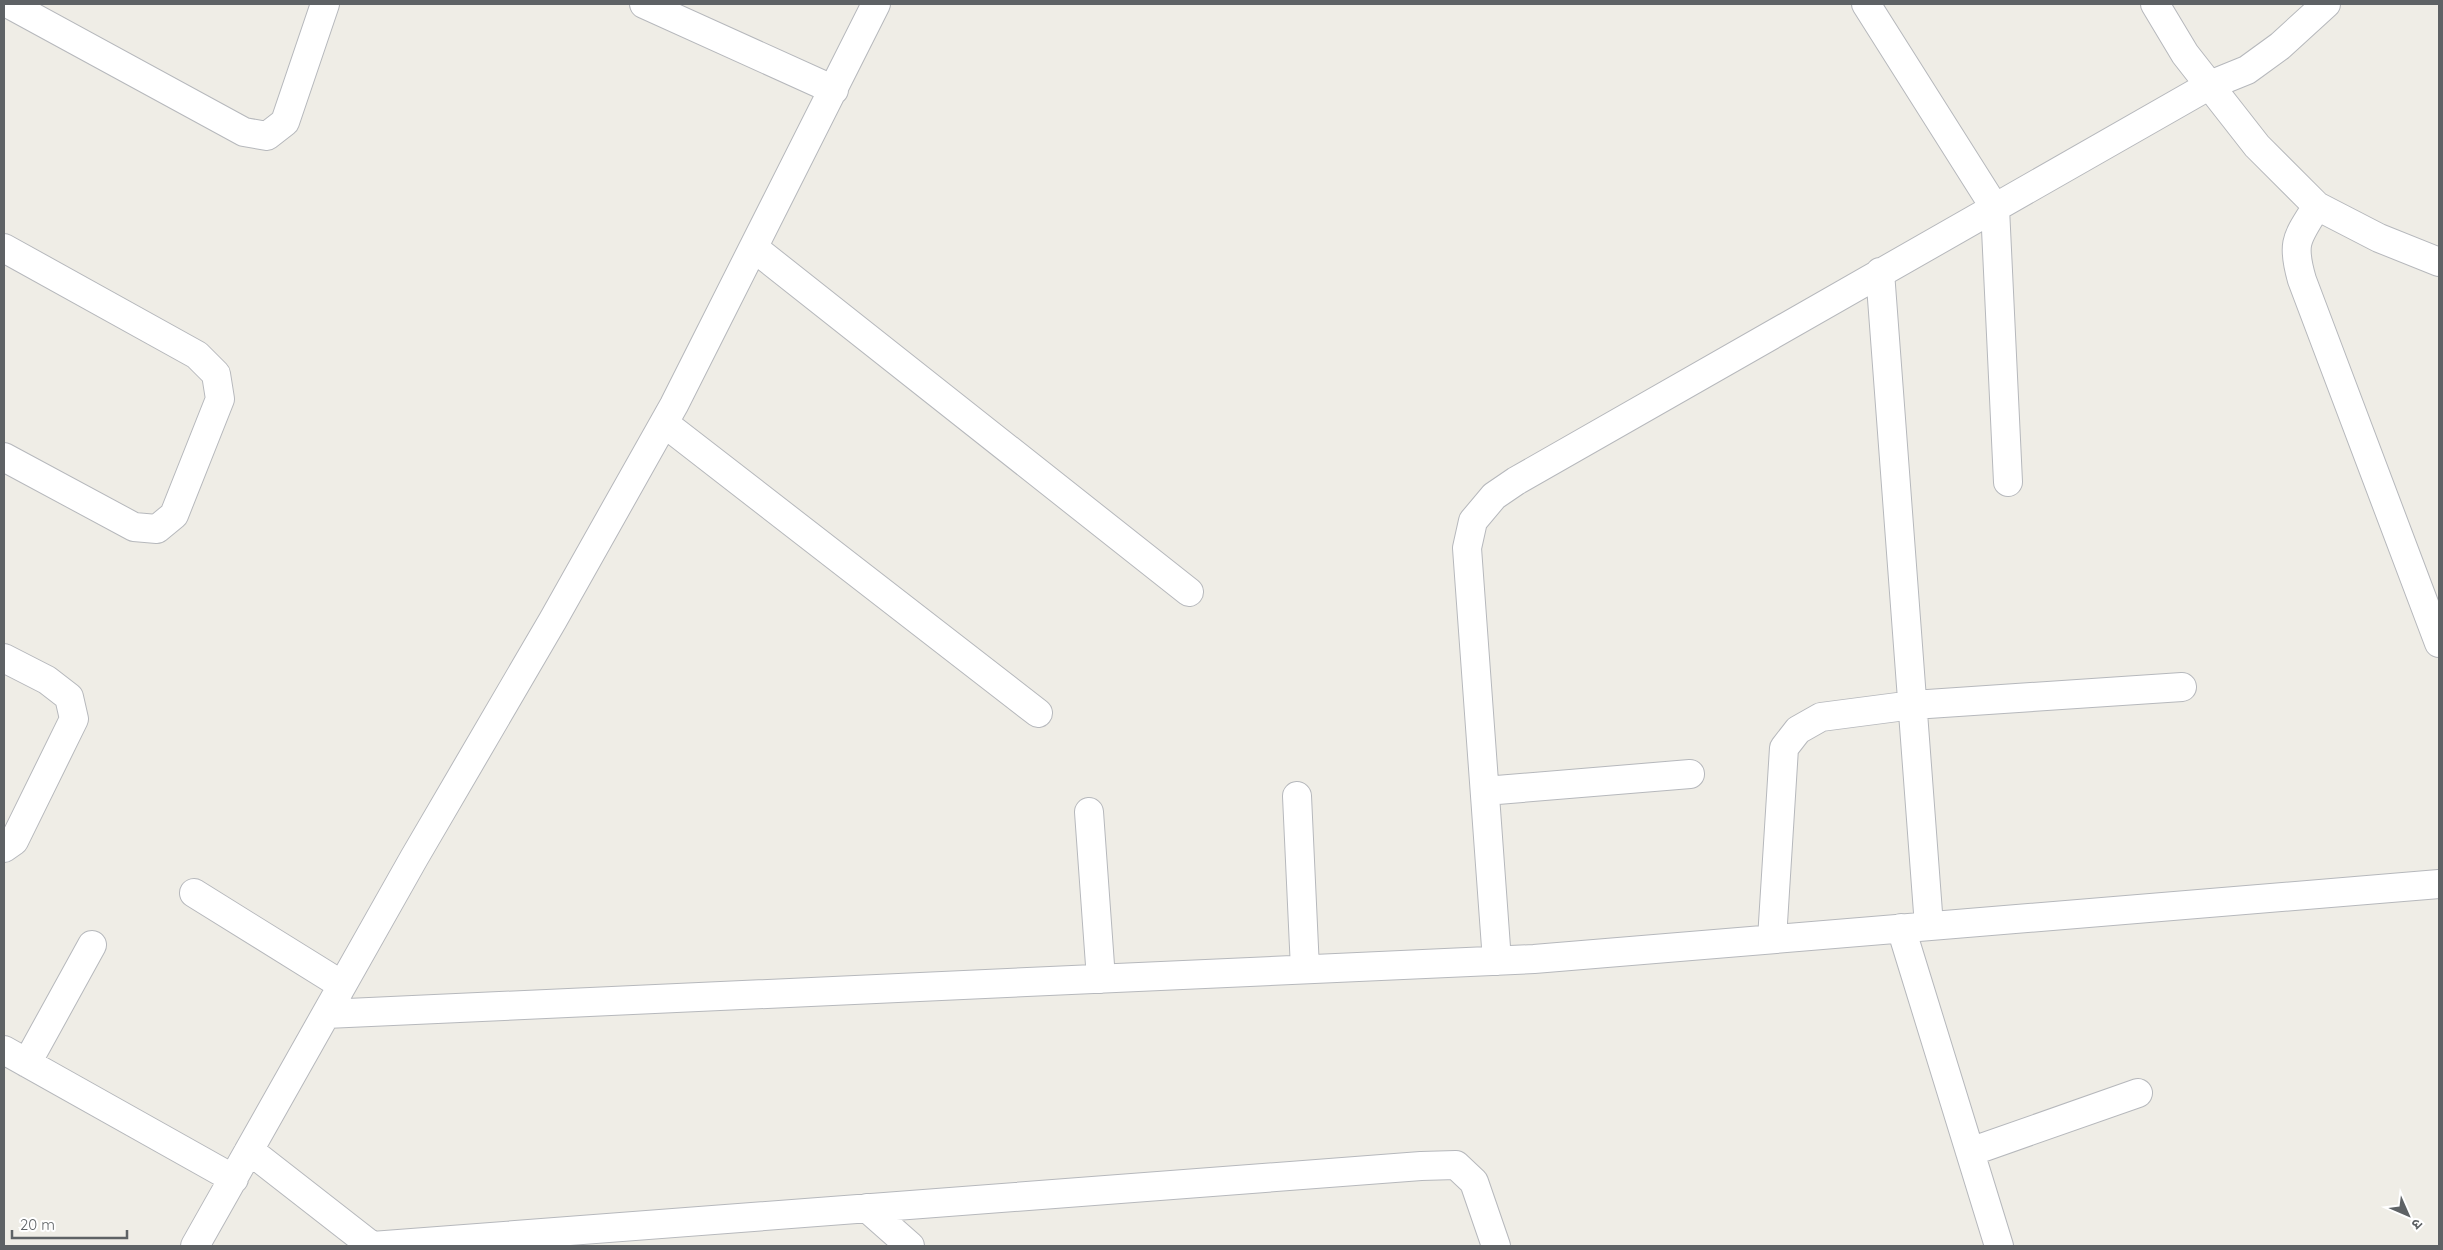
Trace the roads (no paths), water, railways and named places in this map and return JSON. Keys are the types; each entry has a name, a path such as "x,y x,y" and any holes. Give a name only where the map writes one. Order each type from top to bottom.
{"street":[{"path":"9,4 244,132 267,136 285,122 325,4"},
{"path":"644,4 834,90"},
{"path":"195,1246 342,985 553,620 664,423 876,4"},
{"path":"1866,4 1995,208 2008,482"},
{"path":"2155,4 2185,54 2257,146 2317,206 2379,238 2439,262"},
{"path":"1497,961 1467,548 1473,521 1494,496 1516,481 1880,272 2210,85 2247,70 2280,46 2326,4"},
{"path":"2317,206 2298,236 2295,255 2302,280 2439,643"},
{"path":"4,248 197,356 216,374 220,398 174,515 157,529 134,527 4,457"},
{"path":"754,248 1188,592"},
{"path":"1880,272 1929,926"},
{"path":"664,423 1038,713"},
{"path":"4,658 47,680 69,698 74,719 14,841 4,848"},
{"path":"1772,939 1784,748 1798,730 1821,717 1912,705 2182,688"},
{"path":"1485,791 1690,774"},
{"path":"1297,796 1305,969"},
{"path":"1090,812 1101,978"},
{"path":"326,1014 1497,961 2439,884"},
{"path":"194,893 342,985"},
{"path":"1901,928 1999,1246"},
{"path":"92,945 15,1057 234,1178"},
{"path":"1970,1152 2138,1093"},
{"path":"250,1150 372,1246 1421,1166 1456,1165 1474,1182 1496,1246"},
{"path":"867,1208 910,1246"}]}
